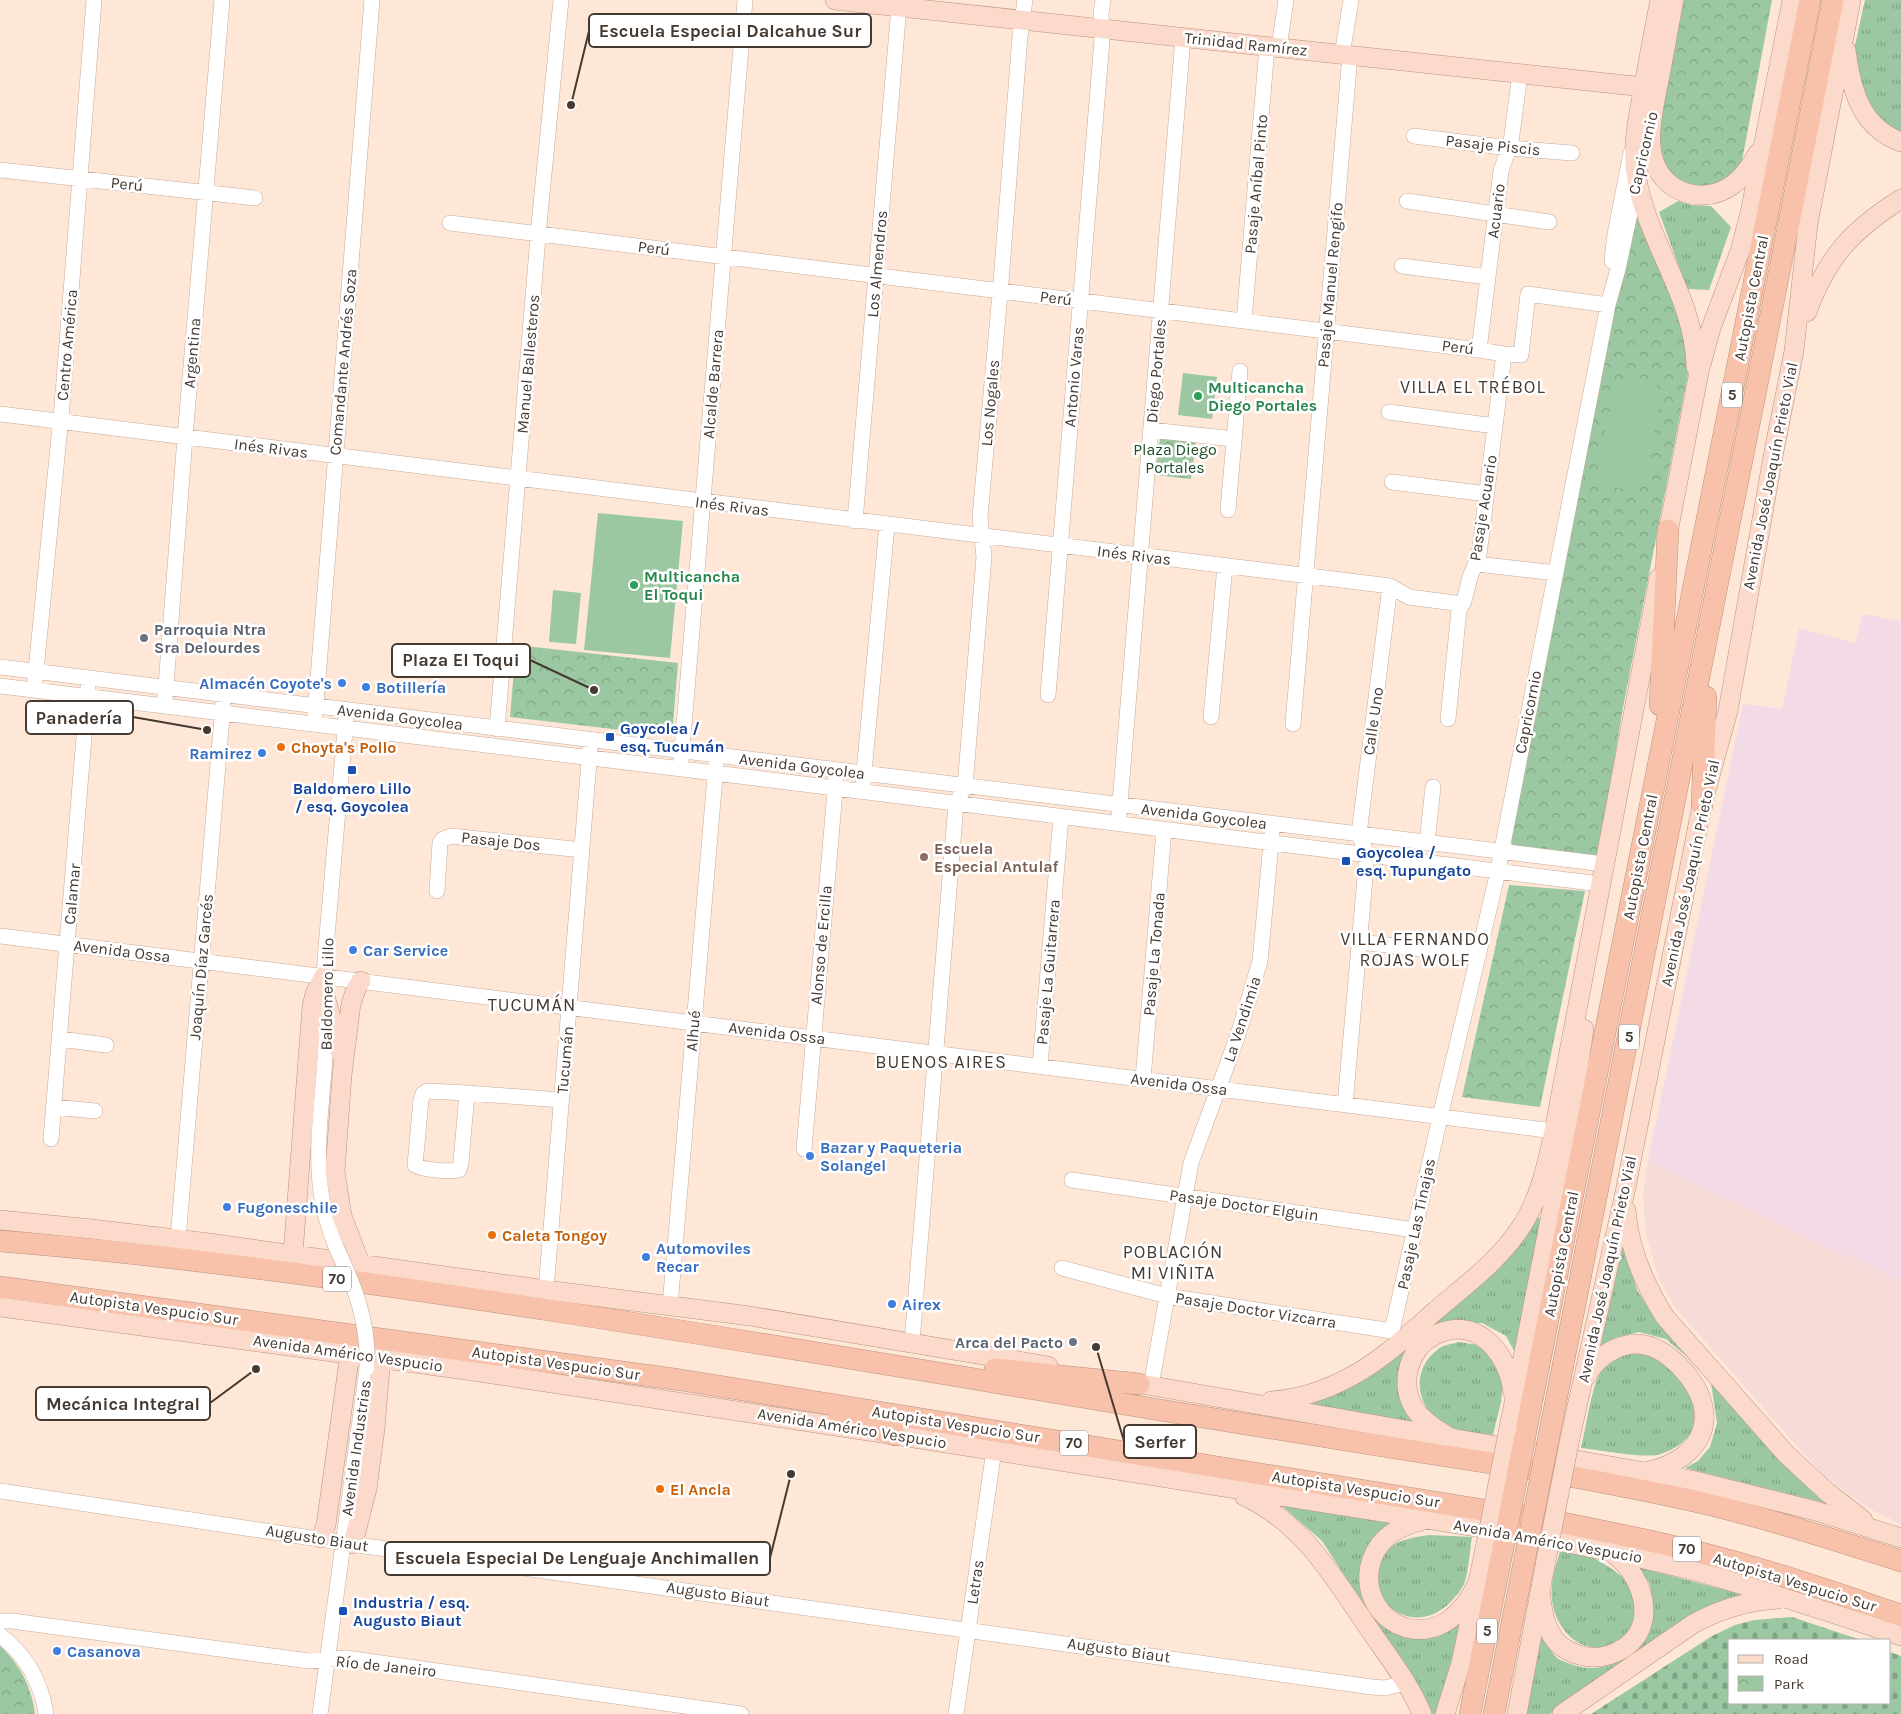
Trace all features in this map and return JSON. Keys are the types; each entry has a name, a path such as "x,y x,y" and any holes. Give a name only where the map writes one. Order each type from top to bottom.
{"highway":[{"name":"Autopista Central","path":"1470,1714 1494,1546 1654,790 1810,0"},
{"name":"Autopista Central","path":"1494,1714 1833,0"},
{"path":"1654,790 1668,530"},
{"path":"1702,805 1709,632"},
{"name":"70","path":"0,1241 172,1257 366,1282 854,1359 1632,1487 1780,1522 1901,1561"},
{"name":"Autopista Vespucio Sur","path":"0,1287 681,1380 1573,1525 1718,1557 1802,1582 1901,1615"},
{"path":"854,1359 948,1364 1145,1385"},
{"path":"681,1380 841,1418 895,1434"}],"main road":[{"name":"Trinidad Ramírez","path":"835,0 870,2 898,7 1520,74 1651,86"},
{"name":"Capricornio","path":"1651,86 1660,0"},
{"name":"Capricornio","path":"1643,129 1651,86 1674,0"},
{"path":"1244,1402 1265,1402 1319,1391 1351,1377 1376,1360 1474,1278 1502,1251 1525,1221 1534,1203 1542,1181 1554,1131 1588,945 1695,393 1711,328 1746,229 1792,0"},
{"name":"Avenida José Joaquín Prieto Vial","path":"1517,1714 1570,1438 1625,1192 1702,805 1728,711 1774,451 1794,351 1808,224 1852,0"},
{"path":"1845,33 1849,70 1860,106 1876,128 1901,142"},
{"path":"1643,129 1659,173 1677,189 1695,195 1713,194 1736,183 1755,159 1764,138"},
{"path":"1643,129 1634,154 1637,180 1648,223 1689,320 1696,358 1695,393"},
{"path":"1794,351 1815,289 1828,265 1845,243 1861,227 1901,198"},
{"path":"1514,1404 1581,1060 1586,1017 1588,945"},
{"path":"293,1254 312,1006 324,976"},
{"path":"360,1263 342,1216 336,1186 335,1150 351,1004 361,981"},
{"path":"325,996 341,1054 342,1076"},
{"path":"1625,1192 1628,1230 1637,1263 1654,1300 1665,1317 1806,1474 1844,1506 1881,1531"},
{"path":"0,1220 178,1239 293,1254 790,1322 912,1342 1096,1374 1145,1385 1648,1471 1775,1500 1901,1538"},
{"name":"Avenida Américo Vespucio","path":"0,1307 350,1353 374,1363 895,1434 1521,1534 1610,1551 1699,1572 1901,1636"},
{"path":"1454,1439 1436,1429 1420,1415 1411,1401 1408,1392 1407,1376 1412,1359 1422,1345 1436,1335 1451,1330 1468,1331 1476,1334 1490,1343 1502,1356 1512,1385 1517,1435"},
{"path":"1582,1383 1593,1366 1609,1352 1624,1345 1638,1343 1655,1347 1671,1357 1696,1386 1704,1409 1704,1423 1700,1436 1683,1456 1665,1466 1648,1471"},
{"path":"321,1538 326,1525 350,1353"},
{"path":"348,1543 367,1489 375,1429 374,1363"},
{"path":"1227,1488 1274,1512 1292,1526 1308,1543 1335,1578 1405,1683 1422,1714"},
{"path":"1426,1520 1402,1527 1390,1534 1378,1548 1370,1565 1368,1582 1372,1598 1381,1613 1404,1627 1422,1628 1438,1626 1450,1619 1470,1598 1494,1546"},
{"path":"1540,1592 1547,1627 1554,1639 1564,1648 1578,1655 1595,1657 1605,1656 1623,1648 1630,1643 1640,1627 1644,1603 1640,1587 1633,1572 1610,1551"},
{"path":"1445,1714 1461,1663 1479,1579"},
{"path":"1562,1714 1706,1616 1749,1603 1791,1600"}],"street":[{"name":"Centro América","path":"33,690 37,672 61,422 94,0"},
{"name":"Argentina","path":"165,706 185,437 222,0"},
{"name":"Comandante Andrés Soza","path":"314,724 372,0"},
{"name":"Manuel Ballesteros","path":"497,729 560,0"},
{"name":"Alcalde Barrera","path":"681,769 745,0"},
{"name":"Los Nogales","path":"956,804 965,786 984,557 980,517 1021,20 1025,0"},
{"name":"Antonio Varas","path":"1048,695 1102,40 1101,13 1103,0"},
{"name":"Pasaje Aníbal Pinto","path":"1244,321 1273,47 1286,0"},
{"name":"Pasaje Manuel Rengifo","path":"1293,724 1326,331 1351,0"},
{"name":"Los Almendros","path":"856,521 898,7"},
{"name":"Diego Portales","path":"1118,824 1183,38"},
{"name":"Acuario","path":"1479,350 1501,171 1512,135 1520,74"},
{"name":"Capricornio","path":"1608,305 1614,234 1643,129"},
{"name":"Pasaje Piscis","path":"1414,136 1509,148 1572,153"},
{"name":"Perú","path":"0,170 255,198"},
{"name":"Capricornio","path":"1440,1116 1498,871 1608,305 1618,270 1637,180"},
{"path":"1407,201 1549,222"},
{"name":"Perú","path":"450,223 1504,354"},
{"path":"1402,266 1488,277"},
{"path":"1504,354 1521,355 1528,294 1608,305"},
{"name":"Pasaje Acuario","path":"1448,719 1460,610 1466,596 1470,577 1477,564 1504,354"},
{"path":"1228,510 1240,372"},
{"path":"1388,412 1496,426"},
{"name":"Inés Rivas","path":"0,414 1390,586 1409,597 1462,604"},
{"path":"1151,430 1234,439"},
{"path":"1392,482 1487,494"},
{"path":"862,792 887,525"},
{"path":"1477,564 1556,573"},
{"path":"1211,717 1225,566"},
{"name":"Calle Uno","path":"1358,834 1390,586"},
{"name":"Avenida Goycolea","path":"0,667 1604,864"},
{"name":"Calamar","path":"52,1139 89,679"},
{"name":"Avenida Goycolea","path":"0,686 1600,884"},
{"name":"Joaquín Díaz Garcés","path":"178,1239 224,696"},
{"name":"Baldomero Lillo","path":"336,1247 325,1214 321,1193 319,1146 326,1042 324,976 347,710"},
{"name":"Tucumán","path":"546,1290 591,740"},
{"name":"Alhué","path":"670,1306 716,756"},
{"name":"Alonso de Ercilla","path":"804,1149 837,771"},
{"path":"1427,843 1433,786"},
{"path":"912,1342 956,804"},
{"name":"Pasaje La Guitarrera","path":"1040,1066 1061,817"},
{"name":"La Vendimia","path":"1145,1385 1167,1296 1184,1196 1193,1156 1238,1035 1260,961 1274,824"},
{"name":"Pasaje La Tonada","path":"1144,1079 1164,830"},
{"path":"1345,1105 1367,855 1358,834"},
{"name":"Pasaje Dos","path":"437,891 440,842 451,836 582,850"},
{"name":"Avenida Ossa","path":"0,936 1554,1131"},
{"path":"1359,942 1478,955"},
{"path":"60,1039 106,1045"},
{"path":"467,1093 460,1168 453,1171 416,1166 420,1109 423,1094 431,1091 467,1093 561,1100"},
{"path":"54,1107 95,1111"},
{"name":"Pasaje Las Tinajas","path":"1392,1332 1440,1116"},
{"name":"Pasaje Doctor Elguin","path":"1072,1180 1415,1230"},
{"name":"Avenida Industrias","path":"336,1247 360,1304 366,1338 374,1363"},
{"name":"Pasaje Doctor Vizcarra","path":"1062,1268 1167,1296 1392,1332"},
{"name":"Letras","path":"956,1714 994,1450"},
{"name":"Augusto Biaut","path":"0,1490 348,1543 1379,1688 1405,1683"},
{"path":"320,1714 327,1659 348,1543"},
{"name":"Río de Janeiro","path":"0,1621 12,1621 309,1661 346,1658 741,1714"},
{"path":"0,1635 23,1656 32,1670 38,1683 46,1714"}],"shaded area":[{"path":"1863,614 1901,621 1901,1282 1648,1160 1743,704 1782,709 1799,628 1855,643"},
{"path":"1648,1160 1901,1282 1901,1524 1874,1511 1827,1478 1674,1306 1659,1279 1646,1234 1643,1196"}],"green space":[{"path":"1679,0 1772,0 1742,161 1738,170 1710,189 1670,181 1653,137"},
{"path":"1865,0 1901,0 1901,135 1882,125 1860,91 1854,50"},
{"path":"1678,201 1692,205 1711,206 1731,227 1709,290 1687,289 1659,212"},
{"path":"1636,203 1686,327 1691,359 1622,713 1600,850 1593,859 1513,847 1510,839 1561,570"},
{"name":"Multicancha Diego Portales","path":"1183,373 1217,377 1212,419 1178,415"},
{"path":"1640,378 1654,384 1662,392 1645,483 1636,483 1629,489 1619,488 1604,482 1597,475 1613,395 1624,382"},
{"name":"Plaza Diego Portales","path":"1160,438 1196,442 1191,479 1155,475"},
{"name":"Multicancha El Toqui","path":"598,513 683,521 670,658 584,650"},
{"path":"553,590 581,593 576,644 549,642"},
{"path":"516,645 678,663 672,736 510,717"},
{"path":"1509,885 1585,891 1540,1107 1462,1097"},
{"path":"1532,1217 1548,1219 1519,1360 1506,1336 1482,1323 1455,1323 1403,1357 1420,1424 1304,1404 1342,1390"},
{"path":"1624,1242 1637,1290 1659,1324 1792,1472 1825,1503 1685,1468 1698,1461 1710,1447 1717,1423 1711,1383 1686,1356 1666,1339 1639,1332 1616,1338 1597,1355"},
{"path":"1459,1342 1478,1345 1494,1358 1503,1385 1493,1435 1468,1432 1444,1425 1430,1414 1422,1398 1420,1376 1426,1362 1439,1348"},
{"path":"1640,1353 1662,1359 1684,1385 1694,1409 1695,1420 1692,1430 1686,1439 1676,1447 1661,1454 1633,1455 1581,1448 1596,1382 1604,1366 1616,1358"},
{"path":"1281,1505 1390,1523 1376,1534 1363,1561 1389,1627 1464,1624 1440,1714 1429,1714 1418,1688 1322,1541"},
{"path":"1429,1535 1472,1537 1465,1582 1445,1607 1426,1616 1408,1616 1392,1609 1381,1596 1375,1580 1377,1563 1389,1548 1398,1542"},
{"path":"1561,1548 1580,1552 1604,1564 1619,1574 1634,1591 1637,1613 1634,1625 1628,1634 1615,1643 1603,1647 1591,1647 1580,1643 1570,1636 1561,1626 1555,1614 1552,1587"},
{"path":"1634,1566 1744,1595 1683,1623 1550,1714 1526,1714 1541,1628 1547,1644 1557,1658 1587,1668 1602,1667 1617,1662 1630,1654 1641,1642 1648,1629 1652,1614 1652,1598 1649,1583"},
{"path":"1792,1617 1858,1639 1728,1639 1728,1704 1891,1704 1891,1652 1901,1656 1901,1714 1591,1714 1712,1636 1735,1625 1754,1620"},
{"path":"0,1646 24,1677 31,1695 35,1714 0,1714"}],"place":[{"name":"Escuela Especial Dalcahue Sur","path":"571,105"},
{"name":"Multicancha Diego Portales","path":"1198,396"},
{"name":"Multicancha El Toqui","path":"634,585"},
{"name":"Parroquia Ntra Sra Delourdes","path":"144,638"},
{"name":"Almacén Coyote's","path":"342,683"},
{"name":"Botillería","path":"366,687"},
{"name":"Plaza El Toqui","path":"594,690"},
{"name":"Panadería","path":"207,730"},
{"name":"Goycolea / esq. Tucumán","path":"610,737"},
{"name":"Choyta's Pollo","path":"281,747"},
{"name":"Ramirez","path":"262,753"},
{"name":"Baldomero Lillo / esq. Goycolea","path":"352,770"},
{"name":"Escuela Especial Antulaf","path":"924,857"},
{"name":"Goycolea / esq. Tupungato","path":"1346,861"},
{"name":"Car Service","path":"353,950"},
{"name":"Bazar y Paqueteria Solangel","path":"810,1156"},
{"name":"Fugoneschile","path":"227,1207"},
{"name":"Caleta Tongoy","path":"492,1235"},
{"name":"Automoviles Recar","path":"646,1257"},
{"name":"Airex","path":"892,1304"},
{"name":"Arca del Pacto","path":"1073,1342"},
{"name":"Serfer","path":"1096,1347"},
{"name":"Mecánica Integral","path":"256,1369"},
{"name":"Escuela Especial De Lenguaje Anchimallen","path":"791,1474"},
{"name":"El Ancla","path":"660,1489"},
{"name":"Industria / esq. Augusto Biaut","path":"343,1611"},
{"name":"Casanova","path":"57,1651"}],"district":[{"name":"VILLA EL TRÉBOL","path":"1473,387"},
{"name":"VILLA FERNANDO ROJAS WOLF","path":"1415,950"},
{"name":"TUCUMÁN","path":"532,1005"},
{"name":"BUENOS AIRES","path":"941,1062"},
{"name":"POBLACIÓN MI VIÑITA","path":"1173,1262"}]}
